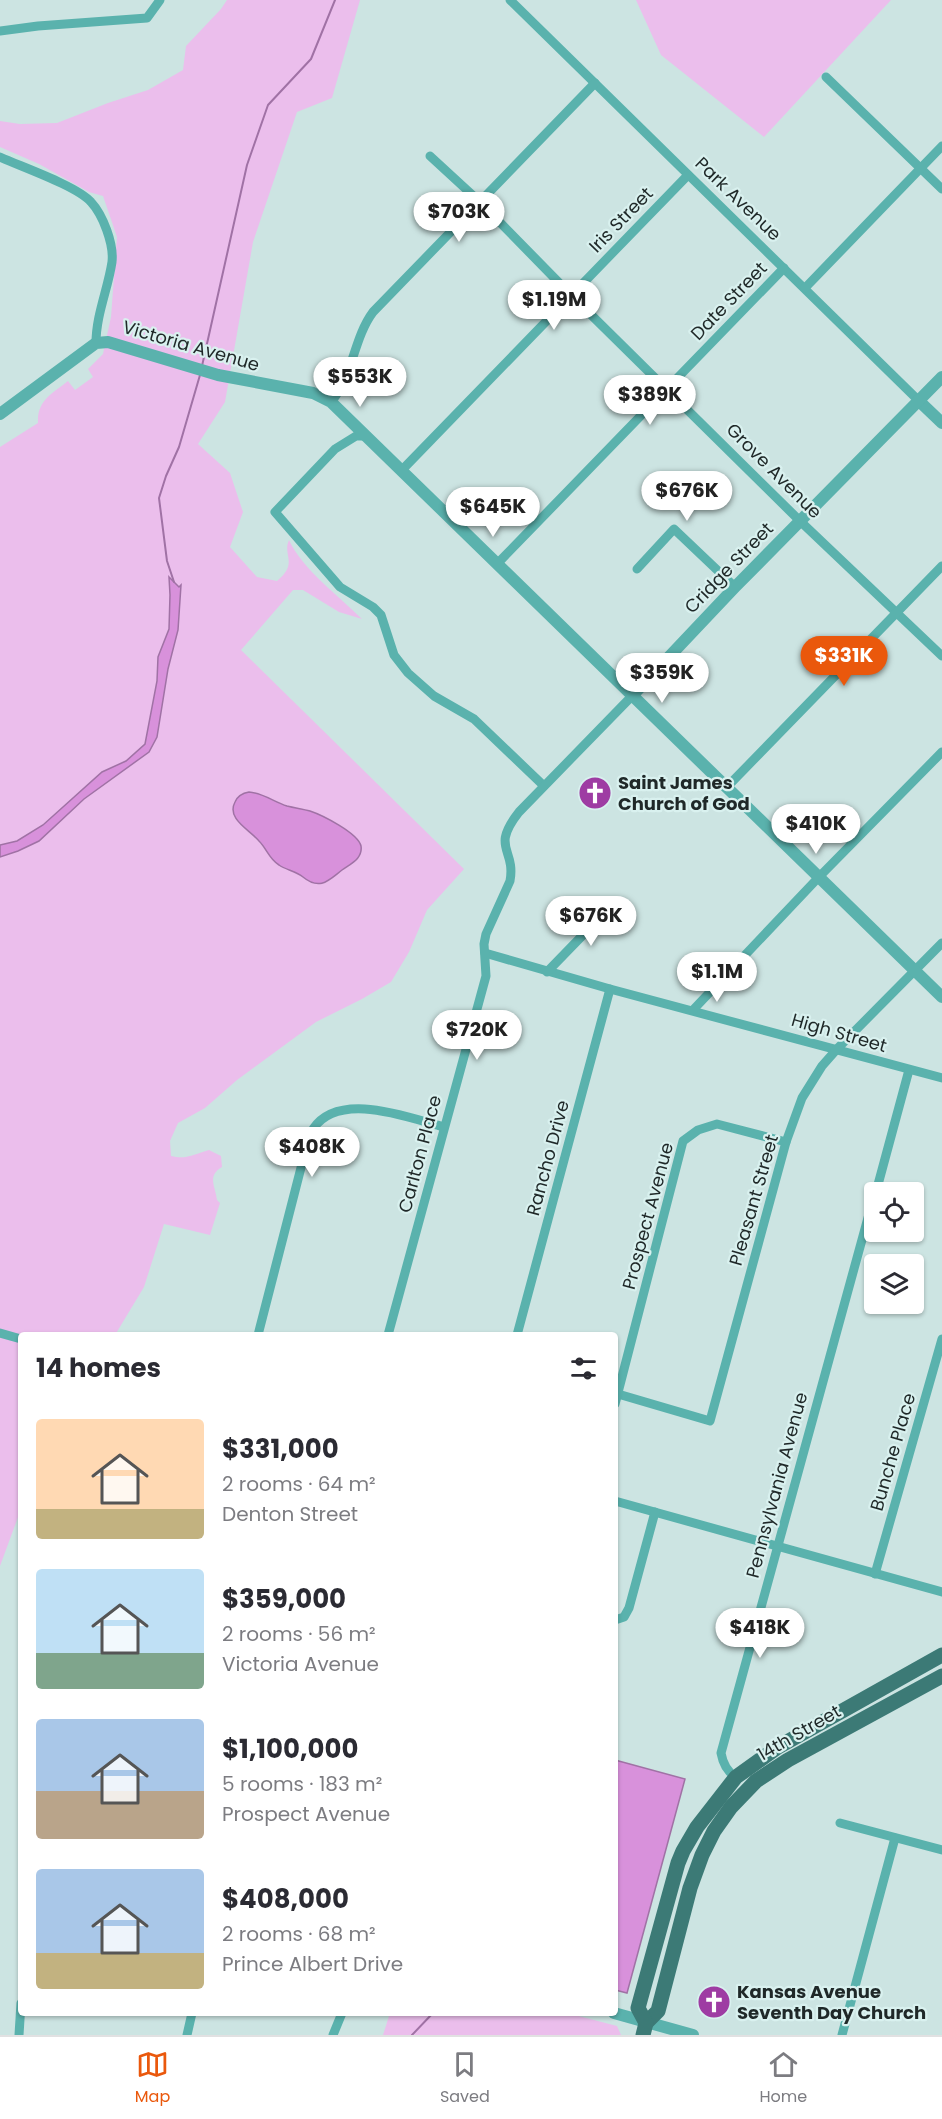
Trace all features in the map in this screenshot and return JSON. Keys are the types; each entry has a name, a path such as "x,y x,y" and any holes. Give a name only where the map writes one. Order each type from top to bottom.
{"main road":[{"name":"14th Street","path":"645,2029 638,2008 678,1863 697,1827 736,1777 778,1747 942,1655"},
{"name":"14th Street","path":"645,2029 658,2011 690,1888 702,1855 714,1831 731,1807 756,1781 788,1760 942,1676"}],"street":[{"path":"0,31 147,18 160,0"},
{"name":"Park Avenue","path":"510,0 942,423"},
{"path":"826,77 942,189"},
{"path":"331,402 341,388 366,322 373,312 595,83"},
{"path":"805,288 942,146"},
{"name":"Grove Avenue","path":"430,156 480,202 800,521 942,656"},
{"path":"0,157 80,193 91,202 99,214 108,233 112,259 96,331 96,343"},
{"name":"Iris Street","path":"402,470 688,175"},
{"name":"Date Street","path":"497,564 784,268"},
{"name":"Victoria Avenue","path":"0,414 96,343 113,342 218,375 306,391 331,402 942,997"},
{"name":"Cridge Street","path":"544,786 735,587 942,377"},
{"path":"367,436 359,435 335,449 275,512 340,587 373,607 381,615 394,655 408,673 434,696 474,719 544,786"},
{"path":"637,568 675,529 735,587"},
{"path":"726,788 942,566"},
{"path":"693,1010 942,752"},
{"name":"Carlton Place","path":"389,1332 486,976 486,934 510,881 511,873 504,842 506,833 519,812 544,786"},
{"path":"548,972 614,903"},
{"name":"Pleasant Street","path":"618,1399 710,1421 786,1142 802,1098 822,1066 837,1049 942,943"},
{"name":"High Street","path":"485,953 942,1078"},
{"name":"Rancho Drive","path":"518,1332 610,989"},
{"name":"Pennsylvania Avenue","path":"878,1182 909,1070"},
{"path":"259,1332 313,1129 327,1117 346,1109 374,1109 444,1126"},
{"name":"Prospect Avenue","path":"618,1391 683,1141 698,1130 717,1125 786,1142"},
{"name":"Pennsylvania Avenue","path":"736,1777 730,1774 723,1763 721,1753 864,1234"},
{"path":"0,1333 18,1338"},
{"name":"Bunche Place","path":"875,1574 942,1339"},
{"path":"618,1502 942,1592"},
{"path":"618,1619 624,1617 629,1608 655,1512"},
{"path":"840,1823 942,1850"},
{"path":"842,2035 895,1838"},
{"path":"618,2015 645,2029 693,2035"},
{"path":"19,2035 20,2016"},
{"path":"187,2035 191,2016"},
{"path":"333,2035 341,2016"}],"shaded area":[{"path":"227,0 360,0 332,98 297,112 253,242 225,402 198,444 230,473 243,512 230,547 257,577 277,581 284,575 289,564 287,545 289,540 312,572 362,619 339,612 303,590 293,590 241,650 464,869 427,910 409,952 391,982 316,1022 237,1080 205,1108 178,1123 170,1141 171,1156 186,1157 209,1150 221,1156 222,1167 213,1177 217,1200 220,1203 210,1235 164,1224 144,1287 117,1332 18,1332 18,1517 0,1566 0,447 38,423 38,415 43,403 68,381 75,390 93,377 88,369 103,354 111,317 117,237 103,196 89,192 39,164 0,147 0,121 20,124 57,123 148,90 183,70 186,46"},
{"path":"636,0 891,0 764,137 661,55"},
{"path":"169,577 179,587 181,585 178,630 168,669 157,737 149,752 84,799 39,841 0,857 0,845 17,841 43,825 102,772 126,761 145,744 157,681 158,657 169,629"},
{"path":"249,792 331,820 347,830 358,841 361,846 360,854 355,861 319,884 282,867 236,819 233,808 235,802 243,794"},
{"path":"618,1761 685,1779 627,1993 618,1991"},
{"path":"389,2016 579,2016 617,2026 621,2035 383,2035"}],"waterway":[{"path":"202,366 247,165 268,105 311,59 335,0"},
{"path":"174,582 167,561 159,498 179,447 200,375"},
{"path":"412,2035 430,2016"}],"place":[{"name":"Saint James Church of God","path":"595,793"},
{"name":"Kansas Avenue Seventh Day Church","path":"714,2002"}]}
